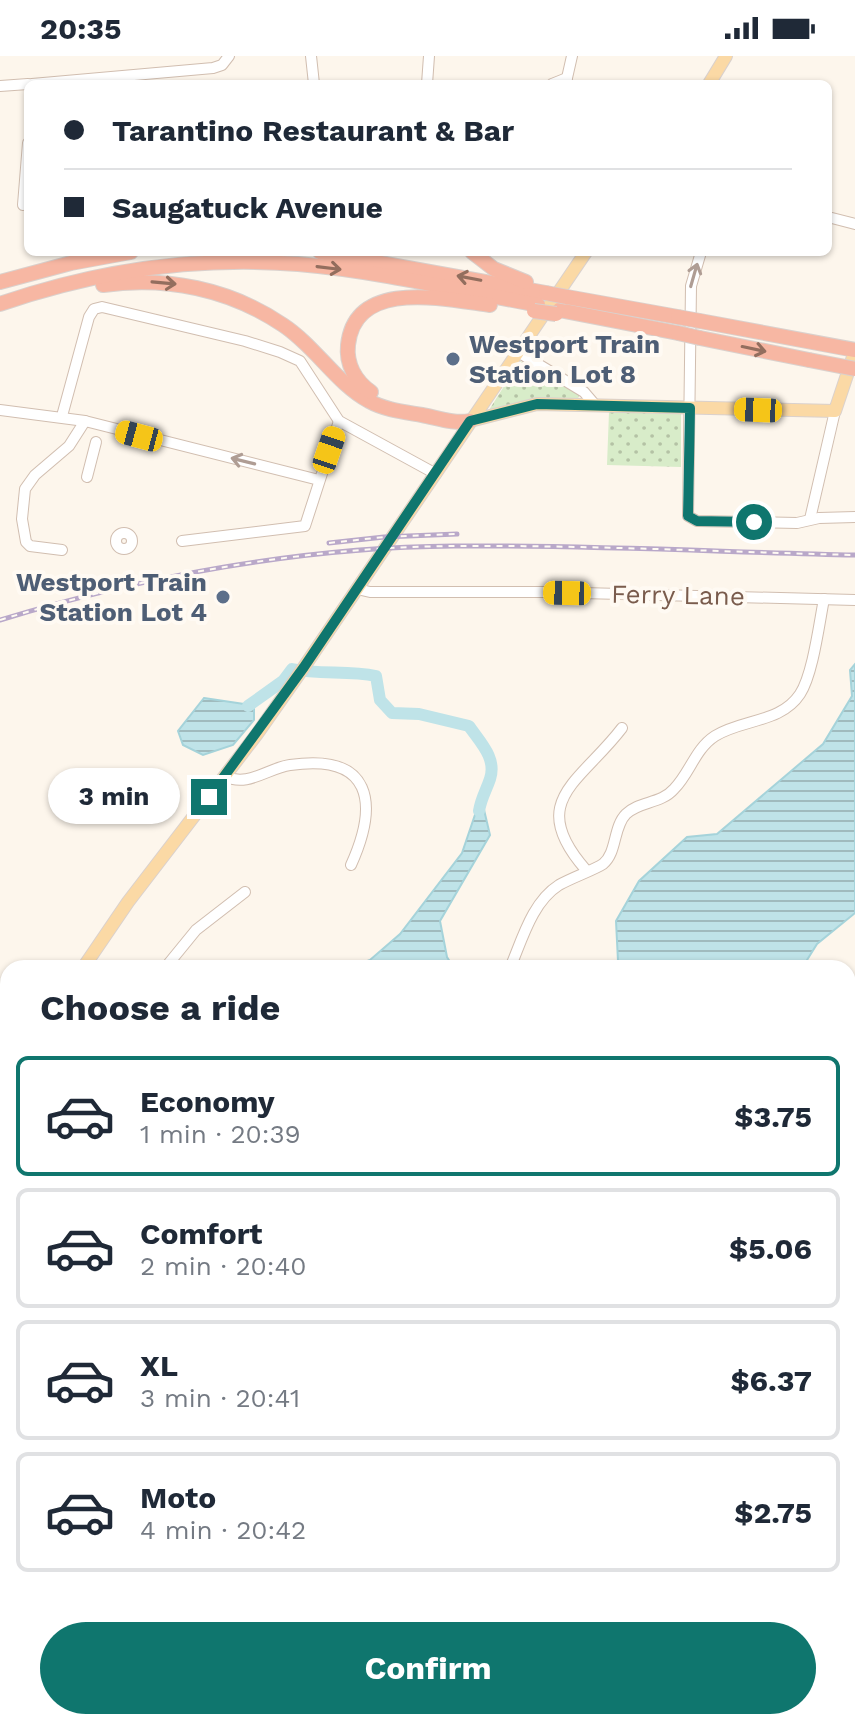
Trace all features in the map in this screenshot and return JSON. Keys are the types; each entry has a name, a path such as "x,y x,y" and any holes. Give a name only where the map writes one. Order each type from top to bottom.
{"highway":[{"path":"0,282 102,256"},
{"path":"95,258 107,256"},
{"path":"338,256 563,304 678,317 855,350"},
{"path":"477,256 542,300"},
{"path":"2,303 124,272 174,265 249,262 348,270 542,300"},
{"path":"2,303 123,282 158,282 199,288 246,304 283,325 369,401 460,423 470,421"},
{"path":"470,421 464,417 389,401 363,387 353,373 348,354 355,323 373,305 396,297 469,302 542,300"},
{"path":"604,311 678,333 855,369"}],"main road":[{"path":"712,80 723,62"},
{"path":"93,960 128,902 301,672 583,256"},
{"path":"470,421 537,404 835,411 855,350"}],"street":[{"path":"75,80 213,68 222,65 229,56"},
{"path":"311,56 314,80"},
{"path":"427,80 429,56"},
{"path":"571,80 572,56"},
{"path":"166,72 166,80"},
{"path":"0,86 24,84"},
{"path":"23,205 24,193"},
{"path":"832,218 855,224"},
{"path":"700,256 691,286 686,506 689,518 697,521 797,523 810,519 855,517"},
{"path":"62,416 89,317 94,309 102,307 280,352 300,361 339,421 436,474"},
{"path":"518,352 584,392 596,406"},
{"path":"0,410 85,421 319,480"},
{"path":"810,519 835,411"},
{"path":"62,550 30,546 26,542 22,501 25,489 35,475 69,446 85,421"},
{"path":"182,541 305,526 339,421"},
{"path":"87,477 96,442"},
{"name":"Ferry Lane","path":"357,589 366,592 544,592 855,600"},
{"path":"514,960 544,897 586,870 604,863 620,822 627,813 663,798 675,789 701,748 712,738 792,705 807,679 824,599"},
{"path":"586,870 560,832 557,818 560,805 587,764 608,747 622,728"},
{"path":"225,776 245,780 287,765 307,764 336,767 351,775 364,787 367,807 364,830 351,865"},
{"path":"172,960 196,930 245,892"}],"green space":[{"path":"520,361 579,395 578,399 538,399 489,410"},
{"path":"609,412 681,414 681,467 607,465"}],"water":[{"path":"855,664 855,913 817,944 807,960 618,960 616,921 639,881 687,837 717,834 823,744 852,696 850,670"},
{"path":"204,698 254,708 254,720 233,745 203,755 183,745 178,731"},
{"path":"481,797 490,835 440,921 449,960 370,960 400,934 462,853"}],"waterway":[{"path":"248,706 283,681 292,669 376,676 380,700 392,713 419,714 469,726 486,751 492,771 479,811"}],"railway":[{"path":"329,543 457,534"},
{"path":"0,620 168,578 282,558 340,552 504,546 855,555"}],"place":[{"name":"Westport Train Station Lot 8","path":"453,359"},
{"name":"Westport Train Station Lot 4","path":"223,597"}],"route":[{"path":"209,797 304,667 470,421 537,404 690,408 688,516 697,521 754,522"}]}
